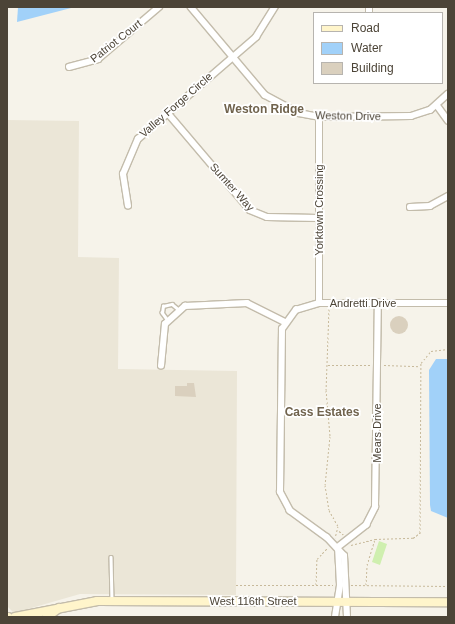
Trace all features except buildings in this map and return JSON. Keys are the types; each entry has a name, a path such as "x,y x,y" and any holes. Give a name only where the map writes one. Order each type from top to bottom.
{"main road":[{"name":"West 116th Street","path":"15,617 59,608 112,601 448,602"},
{"name":"West 116th Street","path":"47,617 59,608"}],"street":[{"name":"Patriot Court","path":"69,66 93,62 159,7"},
{"name":"Weston Drive","path":"191,7 232,57 272,100 293,111 319,117 411,116 437,105 448,94"},
{"name":"Valley Forge Circle","path":"128,206 122,185 127,159 142,133 261,32 275,7"},
{"path":"437,105 448,120"},
{"name":"Sumter Way","path":"167,112 250,210 267,217 318,218"},
{"name":"Yorktown Crossing","path":"319,117 319,303"},
{"path":"410,207 430,206 448,196"},
{"path":"161,366 162,336 167,320 178,309 198,303 247,303 285,322 280,344 280,492 290,511 338,547 346,564 342,602 335,617"},
{"name":"Andretti Drive","path":"285,322 300,308 319,303 448,303"},
{"name":"Mears Drive","path":"338,547 366,525 376,507 378,303"},
{"path":"342,602 346,617"}],"lane":[{"path":"167,320 162,311 163,306 172,304 178,309"},
{"path":"111,557 112,601"}],"path":[{"path":"329,303 326,390 330,436 325,485 339,531 354,546 375,539 413,538 420,533 421,364 431,351 448,349"},
{"path":"316,585 317,559 332,542 339,531"},
{"path":"366,585 367,565 375,539"},
{"path":"79,617 168,617"}],"shaded area":[{"path":"7,120 79,121 78,257 119,258 118,369 237,371 236,595 80,594 14,613 7,606"}],"green space":[{"path":"379,541 387,544 380,565 372,562"}],"water":[{"path":"18,7 75,7 17,22"},
{"path":"436,359 448,359 448,518 431,511 430,505 429,370"}],"district":[{"name":"Weston Ridge","path":"264,110"},
{"name":"Cass Estates","path":"322,413"}]}
